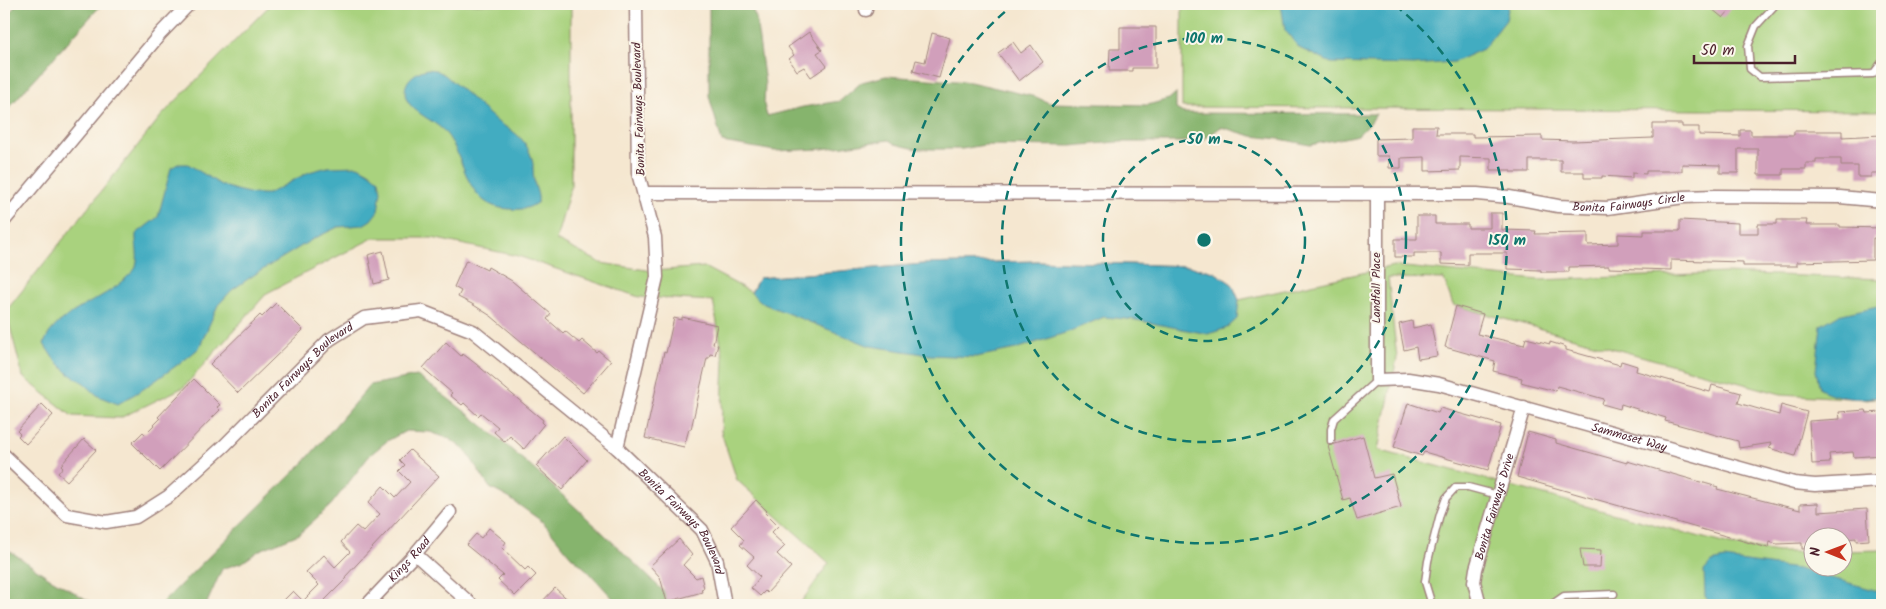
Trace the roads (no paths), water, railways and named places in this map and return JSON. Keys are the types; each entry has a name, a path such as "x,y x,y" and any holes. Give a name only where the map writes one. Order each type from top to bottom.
{"street":[{"path":"4,221 161,33 189,4"},
{"name":"Bonita Fairways Boulevard","path":"617,448 657,277 655,237 638,173 636,4"},
{"name":"Bonita Fairways Circle","path":"644,193 1477,194 1509,197 1558,206 1606,208 1684,197 1715,196 1840,197 1882,201"},
{"name":"Landfall Place","path":"1377,195 1377,380"},
{"name":"Bonita Fairways Boulevard","path":"4,455 66,515 106,522 136,517 169,496 225,445 329,340 364,318 421,311 473,331 617,448 702,530 717,561 725,605"},
{"name":"Sammoset Way","path":"1377,380 1424,381 1524,407 1794,483 1815,485 1882,481"},
{"name":"Bonita Fairways Drive","path":"1480,605 1474,582 1476,569 1524,407"},
{"name":"Kings Road","path":"367,605 415,554 450,512"},
{"path":"415,554 472,605"}],"lane":[{"path":"1776,4 1756,26 1748,46 1750,68 1760,77 1873,74 1882,62"},
{"path":"1331,441 1334,419 1377,380"},
{"path":"1432,605 1424,582 1446,498 1456,487 1468,487 1498,495"},
{"path":"1550,605 1564,596 1614,594"}],"water":[{"path":"1281,4 1509,4 1506,20 1483,49 1454,62 1413,65 1331,63 1299,48 1285,30"},
{"path":"427,69 436,70 445,75 500,124 518,135 526,145 531,157 538,202 524,208 509,209 494,206 483,200 475,191 452,142 444,131 414,109 406,98 405,87 409,80 415,74"},
{"path":"178,164 188,164 221,185 253,194 268,194 309,172 328,167 358,166 379,180 381,191 378,211 371,220 363,225 338,227 313,239 232,290 218,305 199,348 145,388 118,404 98,396 84,383 69,374 53,358 44,344 58,323 118,285 134,270 137,260 136,234 158,217 171,168"},
{"path":"1036,261 1188,266 1214,272 1232,284 1239,300 1237,319 1227,328 1208,334 1136,320 1104,317 1068,332 1016,349 976,357 930,355 870,346 764,304 751,293 759,278 923,264"},
{"path":"1882,305 1882,397 1850,398 1828,393 1820,389 1816,371 1821,325 1838,315"},
{"path":"1724,559 1798,569 1804,571 1804,576 1824,576 1882,592 1882,605 1711,605 1705,596 1704,571 1712,562"}]}
